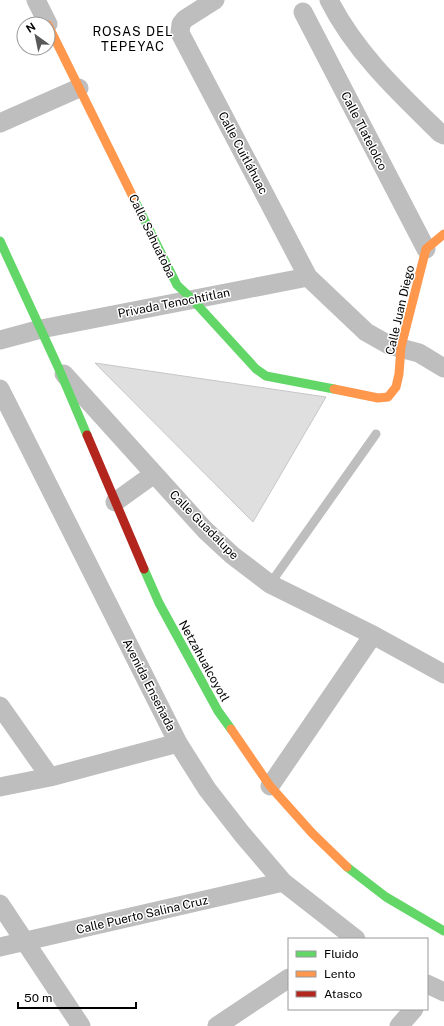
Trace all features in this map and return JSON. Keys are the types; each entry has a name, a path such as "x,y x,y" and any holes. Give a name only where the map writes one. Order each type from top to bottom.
{"street":[{"name":"Calle Sahuatoba","path":"36,0 44,16"},
{"name":"Calle Cuitláhuac","path":"215,0 185,19 180,28 180,33 308,276 366,332 389,344 418,353 444,368"},
{"path":"329,0 336,13 370,62 420,114 444,135"},
{"name":"Calle Tlatelolco","path":"303,12 426,249"},
{"name":"Calle Sahuatoba","path":"56,41 177,285 192,299 256,369 266,376 378,398 388,397"},
{"path":"0,123 79,88"},
{"path":"426,249 444,234"},
{"name":"Netzahualcoyotl","path":"0,241 59,369 114,502 162,610 218,711 270,786 312,833 351,871 386,897 444,931"},
{"name":"Calle Juan Diego","path":"388,397 396,387 399,374 401,347 426,249"},
{"name":"Privada Tenochtitlan","path":"0,340 41,329 308,276"},
{"name":"Calle Guadalupe","path":"59,369 205,530 232,556 270,584 373,635 444,674"},
{"name":"Avenida Enseñada","path":"0,388 178,743 216,800 242,834 283,882 351,938"},
{"path":"114,502 154,474"},
{"path":"270,786 373,635"},
{"path":"0,706 50,777"},
{"path":"0,787 50,777 178,743"},
{"name":"Calle Puerto Salina Cruz","path":"0,947 283,882"},
{"path":"0,904 26,941 80,1026"},
{"path":"217,1026 288,979"},
{"path":"399,1026 413,1010"}],"lane":[{"path":"270,584 376,434"}],"building":[{"path":"95,363 326,397 253,522"}],"traffic: fast":[{"path":"134,199 177,285 192,299 256,369 266,376 334,389"},
{"path":"0,241 59,369 87,435"},
{"path":"144,569 159,603 218,711 231,729"},
{"path":"347,867 386,897 444,931"}],"traffic: slow":[{"path":"56,41 134,199"},
{"path":"334,389 378,398 388,397 396,387 399,374 401,347 426,249 444,234"},
{"path":"231,729 270,786 312,833 347,867"}],"traffic: jam":[{"path":"87,435 144,569"}],"district":[{"name":"ROSAS DEL TEPEYAC","path":"133,38"}]}
